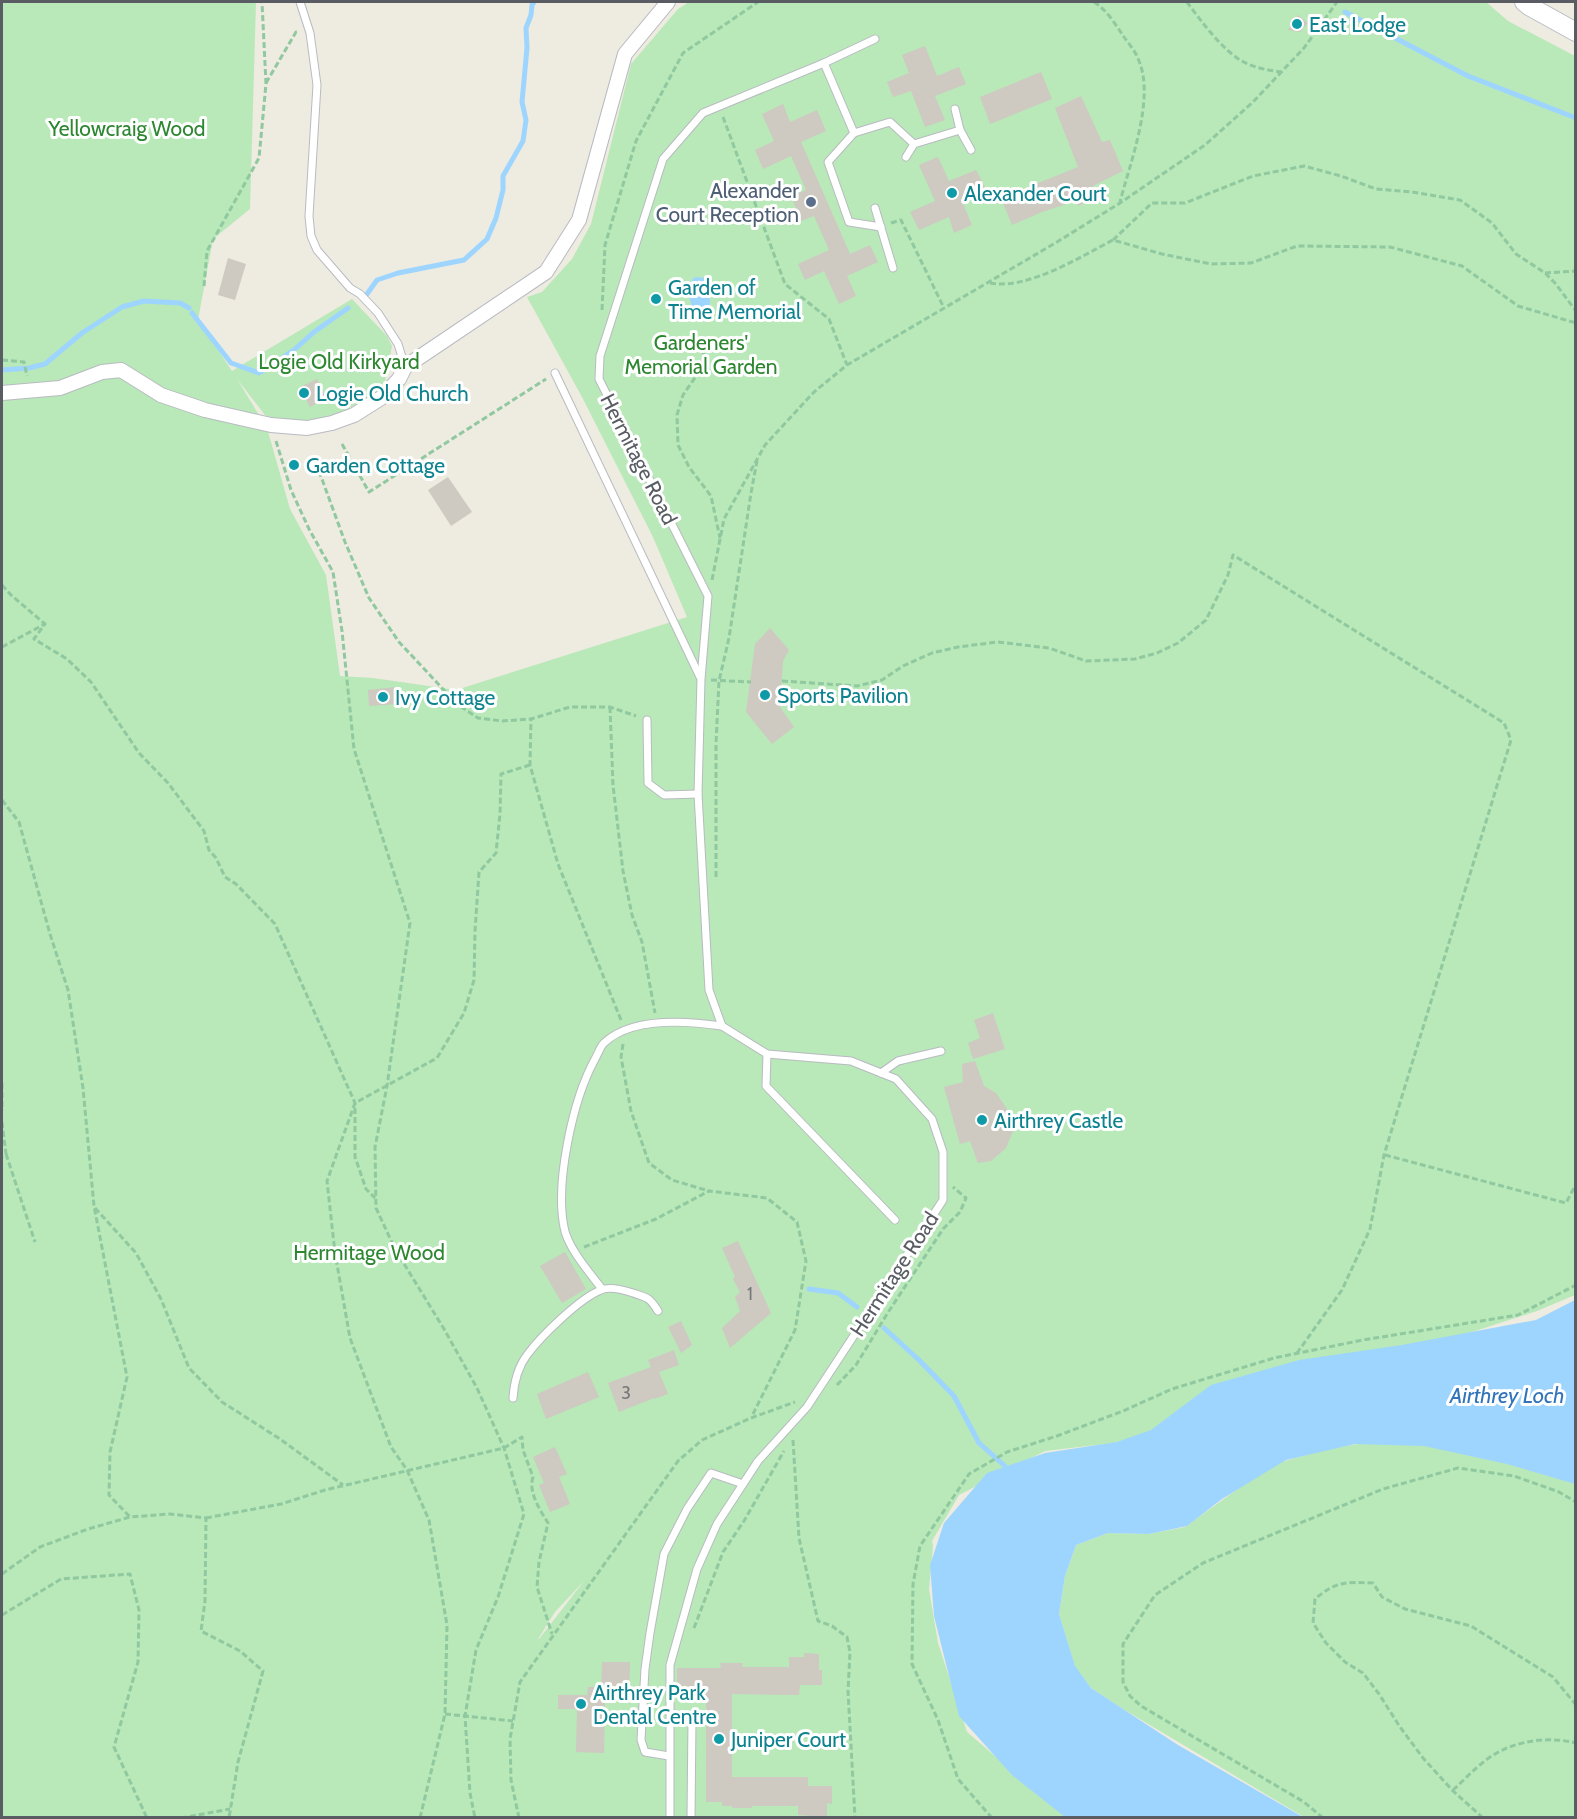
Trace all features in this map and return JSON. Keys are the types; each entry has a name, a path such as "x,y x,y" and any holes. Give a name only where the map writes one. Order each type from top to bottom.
{"main road":[{"path":"1524,2 1575,32"}],"street":[{"path":"2,393 60,388 102,372 121,370 161,395 205,410 271,425 307,428 332,423 354,415 381,398 399,379 405,367 546,272 579,220 625,54 668,2"}],"lane":[{"path":"300,2 310,33 317,85 309,216 311,236 317,250 350,288 360,294 378,313 398,344 405,367"},
{"name":"Hermitage Road","path":"708,596 599,379 600,356 663,159 703,112 824,63 875,39"},
{"path":"824,63 854,133"},
{"path":"955,109 960,130 971,150"},
{"path":"881,227 849,222 828,162 854,133 890,122 914,144"},
{"path":"906,158 914,144 960,130"},
{"path":"875,208 893,268"},
{"path":"555,373 701,679"},
{"path":"602,1289 574,1250 564,1229 561,1194 566,1150 590,1069 603,1043 625,1030 665,1021 722,1026 709,990 698,794 701,679 708,596"},
{"path":"646,720 648,783 664,795 698,794"},
{"name":"Hermitage Road","path":"670,1818 670,1665 697,1569 717,1524 758,1461 807,1407 943,1200 943,1152 932,1119 896,1079 851,1060 767,1054 722,1026"},
{"path":"881,1073 898,1061 941,1051"},
{"path":"767,1054 766,1086 895,1220"},
{"path":"513,1398 515,1382 527,1355 554,1324 574,1307 602,1289 621,1289 651,1299 658,1311"},
{"path":"669,1756 645,1752 641,1740 646,1660 664,1554 687,1509 711,1473 743,1484"},
{"path":"670,1713 692,1719 691,1818"}],"path":[{"path":"204,286 207,251 259,158 266,84 262,2"},
{"path":"602,312 605,245 636,141 683,53 758,2"},
{"path":"1094,2 1114,23 1139,60 1145,85 1143,115 1120,204"},
{"path":"1187,2 1204,25 1236,58 1252,66 1281,72"},
{"path":"708,596 724,519 765,445 814,392 847,364 1120,204 1205,144 1252,103 1304,48 1337,2"},
{"path":"266,84 296,32 310,33"},
{"path":"719,106 785,284 829,319 847,364"},
{"path":"988,282 1002,285 1045,274 1113,240 1152,202 1185,203 1253,177 1304,166 1376,189 1460,200 1492,223 1516,254 1545,273 1575,311"},
{"path":"881,227 901,219 944,308"},
{"path":"1113,240 1162,254 1211,264 1251,263 1297,246 1390,247 1462,266 1518,306 1575,323"},
{"path":"1545,273 1575,271"},
{"path":"705,344 700,369 683,395 677,415 678,445 689,467 711,495 720,540"},
{"path":"2,360 24,362 27,378"},
{"path":"342,444 369,492 555,373"},
{"path":"271,425 291,490 333,572 342,631 354,749 410,923 387,1086 375,1147 376,1208 395,1249 477,1388 504,1448 524,1514 498,1597 476,1650 465,1716 470,1793 475,1818"},
{"path":"716,878 716,743 719,681 729,638 758,458"},
{"path":"318,471 369,598 399,642 457,704 477,718 502,721 531,719 570,707 610,707 646,720"},
{"path":"782,681 857,686 882,680 903,666 932,653 957,646 998,642 1049,648 1086,661 1135,659 1157,653 1178,643 1206,620 1228,575 1233,555 1504,723 1511,740 1384,1155 1370,1229 1342,1290 1297,1353"},
{"path":"2,585 10,595 45,624"},
{"path":"45,624 34,639 67,658 91,682 139,753 168,783 204,831 209,850 216,858 225,877 236,884 275,924 355,1102 355,1157 366,1189 376,1199"},
{"path":"2,647 45,624"},
{"path":"701,679 751,682"},
{"path":"610,707 613,784 622,871 632,915 642,942 656,1023"},
{"path":"531,719 530,765 558,864 625,1030 621,1057 631,1111 649,1163 672,1180 709,1191 767,1198 797,1222 806,1261 795,1330 751,1418"},
{"path":"420,1818 445,1714 447,1625 429,1520 407,1470 391,1447 350,1338 335,1253 327,1181 355,1102 437,1058 464,1013 474,980 479,872 496,853 501,774 530,765"},
{"path":"2,800 19,822 68,990 83,1088 94,1206 127,1377 110,1452 109,1495 130,1517"},
{"path":"2,1083 2,1111"},
{"path":"2,1122 6,1154 35,1242"},
{"path":"2,1157 6,1154"},
{"path":"1384,1155 1566,1203 1575,1184"},
{"path":"833,1389 856,1365 943,1229 960,1212 966,1197 955,1188 943,1185"},
{"path":"574,1250 656,1219 709,1191"},
{"path":"94,1206 136,1253 161,1299 189,1368 222,1402 280,1439 343,1485"},
{"path":"992,1818 958,1779 938,1720 912,1664 914,1584 920,1546 969,1474 1006,1453 1122,1411 1172,1389 1297,1353 1518,1315 1575,1285"},
{"path":"519,1818 511,1780 510,1738 520,1682 678,1461 702,1440 751,1418 815,1395"},
{"path":"693,1631 723,1552 744,1521 792,1436 799,1538 819,1621 847,1637 850,1652 848,1691 855,1818"},
{"path":"2,1574 40,1547 88,1529 130,1517 170,1514 206,1518 281,1504 343,1485 504,1448 522,1437 523,1450 534,1477 531,1484 537,1505 548,1523 538,1562 537,1587 553,1636"},
{"path":"1323,1818 1304,1802 1141,1706 1130,1696 1123,1682 1123,1644 1155,1595 1203,1563 1383,1489 1458,1468 1514,1476 1559,1492 1575,1502"},
{"path":"206,1518 205,1601 201,1631 240,1651 262,1671 238,1762 229,1818"},
{"path":"2,1615 62,1579 130,1574 139,1610 138,1662 114,1747 147,1818"},
{"path":"1483,1818 1453,1791 1423,1758 1363,1673 1345,1662 1326,1643 1313,1623 1315,1599 1329,1587 1350,1582 1372,1583 1382,1597 1406,1609 1471,1626 1553,1677 1575,1705"},
{"path":"445,1714 513,1721"},
{"path":"1453,1791 1481,1763 1497,1753 1527,1741 1563,1740 1575,1743"},
{"path":"181,1818 230,1809"}],"green space":[{"path":"2,2 256,2 250,209 213,239 198,320 232,371 352,299 387,336 392,346 384,387 334,416 282,422 265,415 237,379 267,428 290,509 326,575 340,676 373,678 456,690 687,617 653,537 582,397 527,297 542,292 572,259 591,224 631,64 678,9 689,2 1486,2 1508,21 1575,56 1575,1295 1537,1311 1139,1440 1045,1451 959,1495 932,1541 929,1589 938,1643 967,1732 1066,1817 2,1818","holes":["584,1581 539,1639 555,1612"]},
{"path":"1369,1442 1440,1445 1534,1468 1575,1484 1575,1817 1304,1817 1123,1709 1091,1688 1075,1667 1059,1614 1065,1576 1076,1545 1108,1533 1149,1534 1185,1527 1271,1465 1323,1450"}],"water":[{"path":"695,277 706,278 710,285 709,309 703,312 693,310 689,296 688,288"},
{"name":"Airthrey Loch","path":"1575,1300 1575,1484 1507,1464 1424,1446 1355,1444 1286,1460 1222,1499 1187,1526 1149,1534 1108,1533 1076,1545 1065,1576 1059,1614 1075,1666 1091,1688 1178,1745 1303,1817 1065,1817 1012,1775 959,1716 934,1616 930,1565 944,1523 987,1473 1045,1453 1117,1442 1151,1430 1211,1385 1299,1360 1402,1345 1536,1320"}],"building":[{"name":"East Lodge","path":"1298,15 1308,23 1300,32 1288,30"},
{"path":"925,46 937,76 959,67 966,84 935,96 945,120 925,127 911,91 893,97 887,82 909,73 902,55"},
{"path":"1041,72 1052,99 990,124 980,97"},
{"path":"1081,96 1102,142 1110,140 1123,171 1093,186 1097,197 1078,206 1076,201 1042,212 1012,225 1001,198 1078,167 1055,108"},
{"path":"783,104 790,122 817,110 826,131 801,142 850,254 870,245 878,262 847,276 856,296 839,304 824,271 805,280 798,264 829,250 814,216 801,221 791,196 806,190 791,156 763,169 755,150 774,141 762,114"},
{"name":"Alexander Court","path":"938,157 949,181 976,170 985,187 961,199 972,225 954,233 949,217 919,230 910,212 935,201 919,165"},
{"path":"228,258 246,264 235,300 218,295"},
{"path":"317,379 327,398 310,407 300,387"},
{"path":"448,477 472,512 451,526 428,490"},
{"name":"Sports Pavilion","path":"770,628 789,650 783,661 780,707 794,727 772,744 746,712 755,644"},
{"name":"Ivy Cottage","path":"396,687 397,704 369,706 368,690"},
{"path":"993,1013 1005,1049 973,1059 968,1043 980,1038 974,1020"},
{"name":"Airthrey Castle","path":"975,1061 984,1086 996,1093 1007,1109 1013,1131 1006,1148 991,1161 978,1163 970,1141 960,1144 944,1087 963,1082 962,1064"},
{"path":"738,1241 771,1313 730,1348 722,1328 740,1311 735,1297 740,1292 722,1248"},
{"path":"565,1252 586,1289 562,1303 540,1266"},
{"path":"681,1321 692,1345 681,1353 668,1327"},
{"path":"674,1350 679,1365 659,1372 668,1394 619,1412 608,1383 651,1367 648,1360"},
{"path":"588,1372 599,1397 546,1419 537,1394"},
{"path":"555,1447 567,1474 559,1477 570,1504 550,1512 539,1485 544,1483 533,1457"},
{"name":"Juniper Court","path":"804,1653 819,1654 822,1685 800,1685 799,1695 732,1694 732,1777 808,1777 808,1786 832,1786 832,1804 827,1803 827,1817 798,1815 798,1806 732,1808 732,1806 722,1806 722,1802 706,1802 706,1701 682,1701 682,1686 677,1686 677,1668 721,1668 720,1663 743,1663 742,1667 789,1667 789,1657 804,1657"},
{"name":"Airthrey Park Dental Centre","path":"602,1662 630,1662 629,1698 605,1697 604,1753 576,1752 577,1709 558,1709 558,1695 587,1695 588,1687 601,1687"}],"waterway":[{"path":"367,294 377,280 398,273 464,260 487,239 496,218 503,190 503,176 523,141 526,120 522,102 527,48 526,28 534,2"},
{"path":"1345,12 1468,76 1576,118"},
{"path":"2,370 45,364 82,333 122,307 144,301 180,303 189,308"},
{"path":"192,313 231,363 259,373 294,350 314,332 348,308"},
{"path":"809,1289 838,1293 857,1307"},
{"path":"884,1328 954,1396 979,1443 1005,1466"}],"place":[{"name":"East Lodge","path":"1297,24"},
{"name":"Alexander Court","path":"952,193"},
{"name":"Alexander Court Reception","path":"811,202"},
{"name":"Garden of Time Memorial","path":"656,299"},
{"name":"Logie Old Church","path":"304,393"},
{"name":"Garden Cottage","path":"294,465"},
{"name":"Sports Pavilion","path":"765,695"},
{"name":"Ivy Cottage","path":"383,697"},
{"name":"Airthrey Castle","path":"982,1120"},
{"name":"Airthrey Park Dental Centre","path":"581,1704"},
{"name":"Juniper Court","path":"719,1739"}],"park label":[{"name":"Yellowcraig Wood","path":"127,128"},
{"name":"Gardeners' Memorial Garden","path":"701,354"},
{"name":"Logie Old Kirkyard","path":"339,361"},
{"name":"Hermitage Wood","path":"369,1252"}]}
